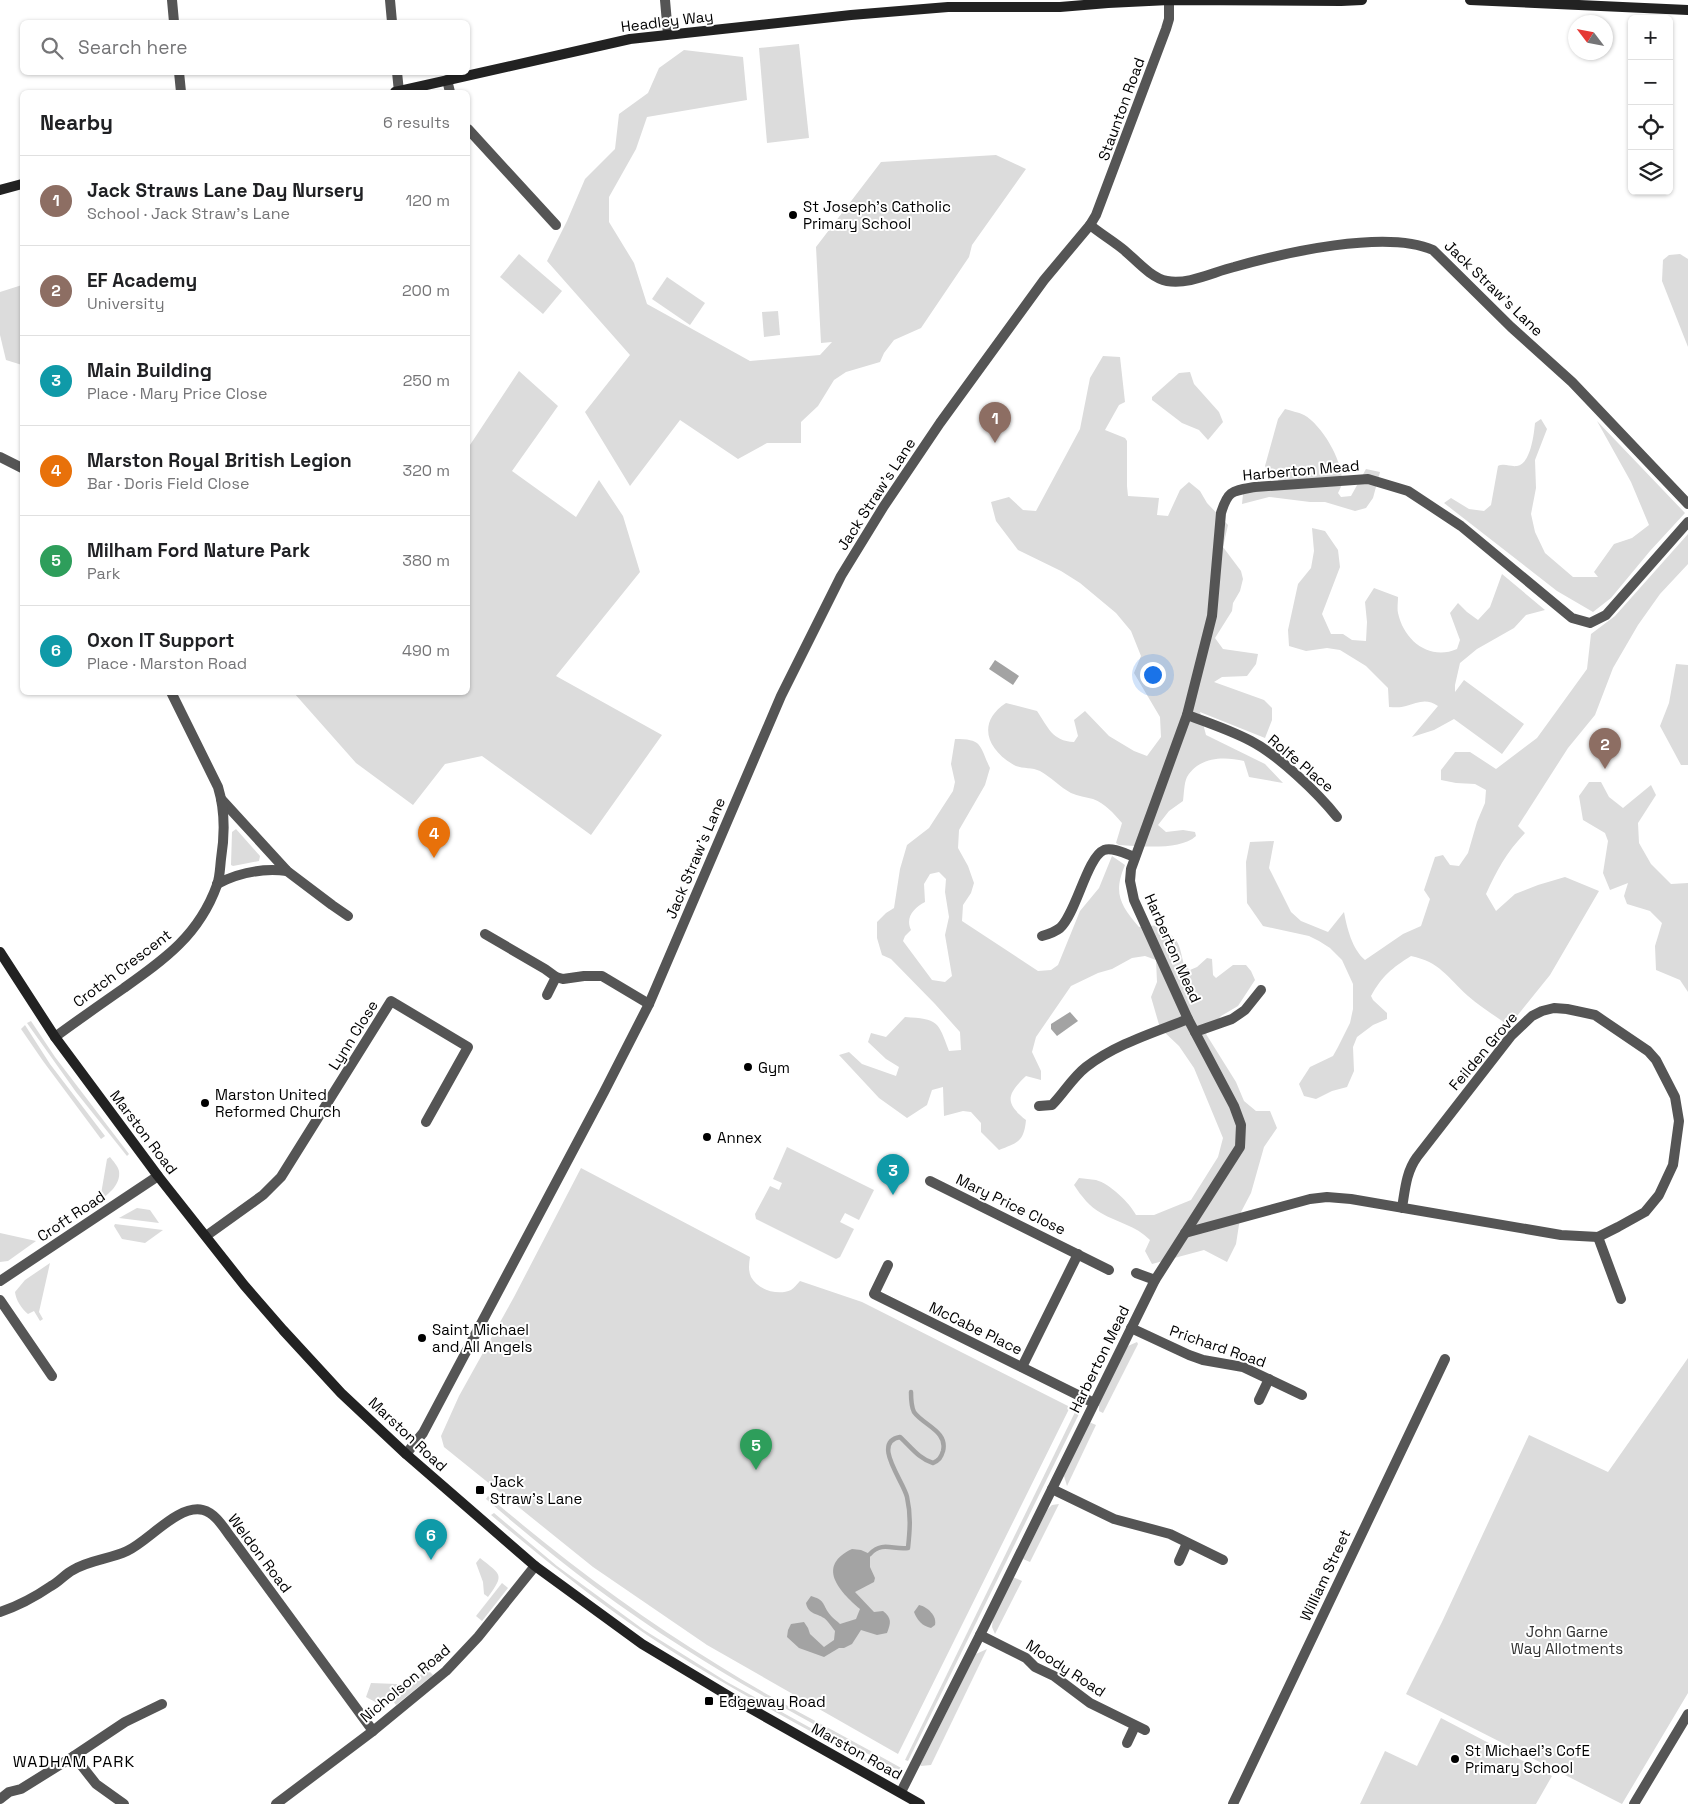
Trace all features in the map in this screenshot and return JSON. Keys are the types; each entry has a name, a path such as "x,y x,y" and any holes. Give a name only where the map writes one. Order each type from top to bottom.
{"main road":[{"name":"Headley Way","path":"948,8 983,0"},
{"name":"Headley Way","path":"470,75 630,39 851,15 932,4 948,8 1060,7 1169,0 1362,0"},
{"path":"1470,0 1688,10"},
{"name":"Headley Way","path":"405,90 469,75"},
{"path":"0,190 20,185"},
{"name":"Marston Road","path":"0,952 55,1037 158,1176 244,1285 311,1361 406,1454 535,1566 642,1644 741,1703 920,1804"}],"street":[{"path":"172,0 174,20"},
{"path":"390,0 392,20"},
{"path":"665,0 668,34"},
{"name":"Staunton Road","path":"1090,225 1106,192 1166,29 1169,19 1169,0"},
{"path":"178,75 181,90"},
{"path":"397,75 397,90"},
{"path":"447,80 450,90"},
{"path":"470,131 556,225"},
{"name":"Jack Straw's Lane","path":"406,1454 423,1433 649,1004 781,696 841,576 884,506 940,423 1044,280 1090,225 1145,269 1166,281 1182,281 1265,258 1317,248 1396,241 1422,245 1433,250 1511,327 1572,382 1688,504"},
{"path":"0,457 20,467"},
{"name":"Harberton Mead","path":"901,1792 1155,1280 1240,1147 1241,1125 1234,1106 1188,1019 1132,891 1131,869 1187,715 1212,616 1221,513 1226,497 1232,492 1255,487 1368,479 1408,491 1461,526 1572,618 1590,623 1606,615 1688,522"},
{"name":"Crotch Crescent","path":"55,1037 172,952 190,934 218,884 224,829 221,799 218,787 172,695"},
{"name":"Rolfe Place","path":"1187,715 1232,732 1272,755 1327,805 1337,817"},
{"path":"221,799 287,871 348,916"},
{"path":"1042,936 1061,928 1072,910 1094,862 1104,850 1112,850 1135,857"},
{"path":"218,884 242,873 273,869 287,871"},
{"path":"485,934 546,969 556,977 563,979 602,976 649,1004"},
{"path":"547,995 556,977"},
{"path":"1195,1032 1232,1019 1245,1010 1260,990"},
{"name":"Lynn Close","path":"206,1236 263,1195 281,1177 391,1001 468,1047 426,1122"},
{"name":"Feilden Grove","path":"1402,1208 1411,1166 1511,1036 1532,1016 1542,1011 1554,1008 1568,1009 1594,1015 1648,1052 1656,1060 1671,1086 1676,1097 1678,1109 1679,1121 1673,1165 1660,1196 1645,1212 1598,1237"},
{"path":"1039,1106 1052,1104 1085,1068 1102,1057 1139,1038 1188,1019"},
{"name":"Croft Road","path":"0,1281 158,1176"},
{"name":"Mary Price Close","path":"930,1181 1108,1270"},
{"path":"1185,1233 1310,1198 1352,1199 1561,1235 1598,1237 1621,1299"},
{"path":"1022,1367 1078,1254"},
{"name":"McCabe Place","path":"888,1265 874,1294 1094,1403"},
{"path":"1136,1273 1155,1280"},
{"path":"0,1300 52,1376"},
{"name":"Prichard Road","path":"1131,1328 1203,1360 1243,1367 1302,1396"},
{"name":"William Street","path":"1233,1804 1445,1359"},
{"name":"Prichard Road","path":"1259,1400 1269,1380"},
{"path":"1052,1489 1114,1519 1170,1534 1223,1560"},
{"name":"Weldon Road","path":"0,1612 14,1607 53,1586 73,1570 128,1551 179,1514 203,1510 218,1521 233,1540 373,1731"},
{"path":"1179,1561 1187,1543"},
{"name":"Nicholson Road","path":"276,1804 423,1692 478,1637 535,1566"},
{"name":"Moody Road","path":"980,1635 1026,1658 1035,1667 1054,1676 1090,1702 1140,1728 1126,1743"},
{"path":"0,1800 9,1792 21,1789 125,1722 162,1704"},
{"path":"1634,1804 1688,1714"},
{"path":"74,1756 96,1784 124,1804"}],"green space":[{"path":"799,44 809,138 767,143 759,48"},
{"path":"684,50 743,57 747,100 647,117 636,149 609,197 609,222 634,263 647,304 750,361 820,355 832,342 821,343 816,247 881,162 996,155 1026,169 972,245 969,257 921,328 894,340 880,362 846,372 834,380 818,406 801,422 801,443 767,443 738,459 680,420 630,486 585,412 630,355 547,261 585,179 615,149 619,114 648,93 659,68"},
{"path":"519,254 562,291 543,314 500,277"},
{"path":"1680,254 1688,259 1688,347 1662,281 1663,260 1669,255"},
{"path":"667,277 705,303 690,325 652,299"},
{"path":"20,286 20,364 6,360 0,335 0,292"},
{"path":"778,311 780,335 764,337 762,312"},
{"path":"1103,356 1120,357 1125,402 1119,405 1105,430 1125,438 1127,441 1128,496 1159,498 1157,515 1168,516 1180,490 1189,482 1200,491 1207,503 1228,525 1223,547 1241,571 1243,579 1240,591 1233,603 1232,611 1215,638 1223,649 1258,654 1256,664 1247,676 1222,677 1214,682 1264,700 1272,708 1272,720 1265,738 1200,712 1206,735 1265,764 1283,783 1249,777 1244,761 1220,759 1198,765 1187,777 1183,801 1169,811 1158,825 1166,832 1183,830 1195,832 1196,836 1189,841 1170,846 1119,845 1116,843 1122,823 1106,806 1093,799 1071,793 1040,771 1014,765 1004,759 992,743 989,735 988,727 991,718 1006,703 1037,711 1051,732 1060,739 1067,741 1074,742 1078,736 1074,720 1085,711 1109,736 1134,751 1147,756 1161,737 1160,717 1134,673 1141,656 1131,631 1116,613 1080,583 1061,571 1018,550 996,521 991,502 1009,497 1023,510 1036,511 1080,429 1090,378"},
{"path":"519,371 558,406 512,471 576,517 599,480 623,516 640,572 556,676 662,735 591,835 482,756 445,764 413,805 356,763 296,695 470,695 470,445"},
{"path":"1190,372 1194,384 1219,412 1223,422 1208,440 1199,430 1182,423 1152,400 1152,397 1179,373"},
{"path":"1285,409 1297,412 1311,420 1330,444 1339,464 1342,482 1338,493 1341,497 1351,496 1366,469 1380,472 1373,498 1366,508 1355,511 1325,502 1269,497 1242,504 1244,484 1274,490 1280,476 1270,475 1265,466 1278,419"},
{"path":"1541,419 1547,429 1535,460 1536,488 1531,514 1535,532 1545,553 1573,577 1598,577 1594,572 1614,544 1632,538 1649,525 1631,482 1597,421 1685,513 1611,598 1593,612 1557,591 1444,503 1451,498 1469,509 1484,511 1491,505 1498,466 1517,466 1526,460 1531,447 1535,423"},
{"path":"1312,528 1325,531 1338,550 1340,567 1322,614 1331,634 1343,634 1352,640 1366,641 1365,602 1374,588 1398,597 1398,613 1406,632 1420,646 1437,652 1457,649 1460,640 1450,613 1458,603 1478,620 1490,607 1502,574 1545,610 1526,615 1514,628 1477,649 1460,663 1455,692 1464,680 1524,724 1502,754 1454,719 1434,730 1412,737 1438,706 1430,702 1418,702 1402,707 1389,707 1388,688 1366,666 1340,650 1327,648 1306,651 1289,646 1288,630 1298,584 1311,568 1314,551"},
{"path":"1688,534 1688,564 1660,594 1638,625 1613,668 1595,715 1568,748 1518,826 1525,833 1502,862 1486,894 1496,911 1515,894 1565,877 1599,891 1550,975 1509,1026 1473,1000 1436,966 1411,956 1388,973 1371,996 1387,1013 1387,1019 1373,1025 1357,1037 1353,1047 1354,1071 1347,1087 1332,1091 1316,1099 1304,1096 1299,1084 1310,1067 1333,1056 1350,1023 1353,1009 1353,984 1342,960 1330,948 1309,936 1263,926 1247,903 1246,862 1250,842 1274,841 1269,868 1291,912 1301,921 1328,932 1344,912 1353,944 1365,960 1403,934 1421,926 1430,899 1424,890 1435,857 1443,855 1450,865 1459,866 1468,853 1485,803 1486,790 1475,784 1441,780 1441,770 1455,752 1470,752 1496,769 1537,738 1587,669 1591,634 1615,616"},
{"path":"1676,664 1688,665 1688,765 1681,765 1660,726 1669,703"},
{"path":"955,739 964,739 971,740 979,745 990,768 985,785 959,830 958,848 968,866 974,883 971,893 963,905 962,921 1038,971 1051,970 1058,965 1080,911 1099,888 1112,856 1125,865 1119,883 1119,891 1120,898 1127,912 1139,927 1159,925 1171,935 1179,946 1184,965 1190,970 1197,967 1207,958 1212,959 1213,975 1216,978 1233,965 1246,965 1251,971 1255,980 1238,1006 1221,1016 1206,1034 1236,1082 1244,1101 1256,1111 1270,1111 1277,1128 1264,1147 1251,1193 1241,1212 1236,1244 1227,1262 1204,1250 1152,1264 1145,1251 1150,1240 1132,1228 1097,1211 1086,1201 1074,1185 1079,1178 1096,1180 1119,1194 1136,1215 1154,1215 1191,1200 1218,1157 1223,1138 1194,1068 1179,1046 1160,1028 1151,997 1157,982 1156,960 1145,956 1132,958 1112,969 1098,973 1071,986 1036,1037 1032,1052 1041,1071 1041,1080 1026,1076 1012,1093 1011,1103 1026,1120 1023,1133 1019,1141 999,1150 981,1132 981,1123 971,1112 963,1111 944,1116 943,1087 932,1090 927,1105 907,1118 879,1098 839,1055 849,1052 862,1064 896,1076 899,1067 886,1059 868,1042 871,1033 886,1037 905,1017 931,1021 942,1033 949,1051 961,1050 960,1032 891,959 882,955 877,938 877,922 894,908 900,869 907,845 929,828 953,791 955,782 951,764","holes":["939,872 946,879 945,892 949,917 945,935 952,976 945,982 932,980 903,941 911,930 909,921 912,913 925,902 924,884 930,874"]},
{"path":"1589,782 1601,782 1609,797 1623,808 1651,785 1656,795 1638,823 1639,843 1651,864 1671,884 1688,883 1688,992 1680,980 1656,970 1655,946 1662,923 1650,911 1627,904 1624,896 1628,883 1610,890 1603,873 1608,841 1605,833 1583,820 1579,796"},
{"path":"236,829 260,856 259,861 231,865 232,832"},
{"path":"31,1021 55,1057 129,1154 127,1156 76,1092 27,1023"},
{"path":"25,1025 50,1064 105,1136 101,1139 21,1029"},
{"path":"787,1147 874,1190 859,1220 845,1213 840,1222 854,1229 840,1257 836,1259 756,1219 755,1214 770,1186 779,1190 782,1183 773,1179"},
{"path":"110,1157 118,1169 119,1176 110,1192 100,1200 107,1159"},
{"path":"581,1168 750,1257 749,1269 751,1277 754,1282 769,1291 786,1292 800,1281 862,1302 1070,1407 898,1754 707,1645 593,1567 444,1447 441,1436 459,1396 514,1297"},
{"path":"137,1208 150,1210 159,1223 119,1218"},
{"path":"115,1224 163,1230 145,1243 122,1239 114,1226"},
{"path":"0,1233 36,1241 8,1261 0,1262"},
{"path":"50,1263 39,1312 43,1319 40,1321 34,1311 28,1314 23,1309 15,1292 25,1280"},
{"path":"1137,1342 1138,1344 1103,1413 1099,1411 1099,1402 1120,1359 1128,1346"},
{"name":"John Garne Way Allotments","path":"1688,1358 1688,1693 1622,1804 1406,1694 1442,1622 1529,1435 1608,1472"},
{"path":"1078,1406 1080,1411 1078,1416 908,1761 905,1760"},
{"path":"1089,1422 1096,1425 1067,1486 1064,1476"},
{"path":"488,1496 543,1542 628,1606 688,1646 741,1679 903,1769 899,1771 790,1711 708,1664 656,1630 606,1595 533,1539 486,1499"},
{"path":"1059,1504 1030,1562 1023,1559 1047,1510 1052,1505"},
{"path":"494,1513 557,1566 644,1630 727,1682 898,1776 884,1772 723,1682 670,1650 623,1619 556,1568 491,1515"},
{"path":"480,1558 498,1575 497,1584 488,1597 484,1594 483,1582 476,1563"},
{"path":"1013,1577 1022,1581 995,1634 992,1627 993,1618"},
{"path":"502,1583 508,1588 482,1621 476,1616"},
{"path":"987,1649 931,1765 921,1766 976,1654"},
{"path":"427,1669 433,1675 396,1705 393,1698"},
{"path":"371,1683 397,1684 398,1688 392,1694 389,1702 381,1705 366,1697"},
{"name":"St Michael's CofE Primary School","path":"1441,1718 1552,1776 1536,1804 1360,1804 1385,1751 1417,1766"}],"shaded area":[{"path":"995,660 1019,676 1013,685 989,669"},
{"path":"1070,1012 1078,1021 1057,1036 1051,1029 1051,1024"},
{"path":"852,1549 870,1554 870,1567 875,1578 874,1582 855,1592 874,1612 883,1611 888,1616 890,1623 887,1633 877,1635 861,1630 852,1644 839,1648 824,1657 799,1648 787,1637 791,1624 804,1622 810,1634 824,1647 834,1640 835,1631 830,1624 807,1607 806,1603 811,1596 821,1600 829,1614 840,1624 856,1619 860,1609 839,1587 833,1571 835,1563 841,1556"},
{"path":"919,1605 929,1610 935,1618 935,1625 931,1628 922,1624 915,1615 914,1612"}],"waterway":[{"path":"870,1554 874,1550 883,1547 908,1548 910,1522 907,1497 889,1454 888,1446 892,1440 900,1437 919,1456 933,1463 937,1461 943,1451 944,1444 942,1438 914,1412 911,1392"}],"place":[{"name":"St Joseph's Catholic Primary School","path":"793,215"},
{"name":"Jack Straws Lane Day Nursery","path":"995,443"},
{"name":"EF Academy","path":"1605,769"},
{"name":"Marston Royal British Legion","path":"434,858"},
{"name":"Gym","path":"748,1067"},
{"name":"Marston United Reformed Church","path":"205,1103"},
{"name":"Annex","path":"707,1137"},
{"name":"Main Building","path":"893,1195"},
{"name":"Saint Michael and All Angels","path":"422,1338"},
{"name":"Milham Ford Nature Park","path":"756,1470"},
{"name":"Jack Straw's Lane","path":"480,1490"},
{"name":"Oxon IT Support","path":"431,1560"},
{"name":"Edgeway Road","path":"709,1701"},
{"name":"St Michael's CofE Primary School","path":"1455,1759"}],"district":[{"name":"WADHAM PARK","path":"74,1761"}]}
